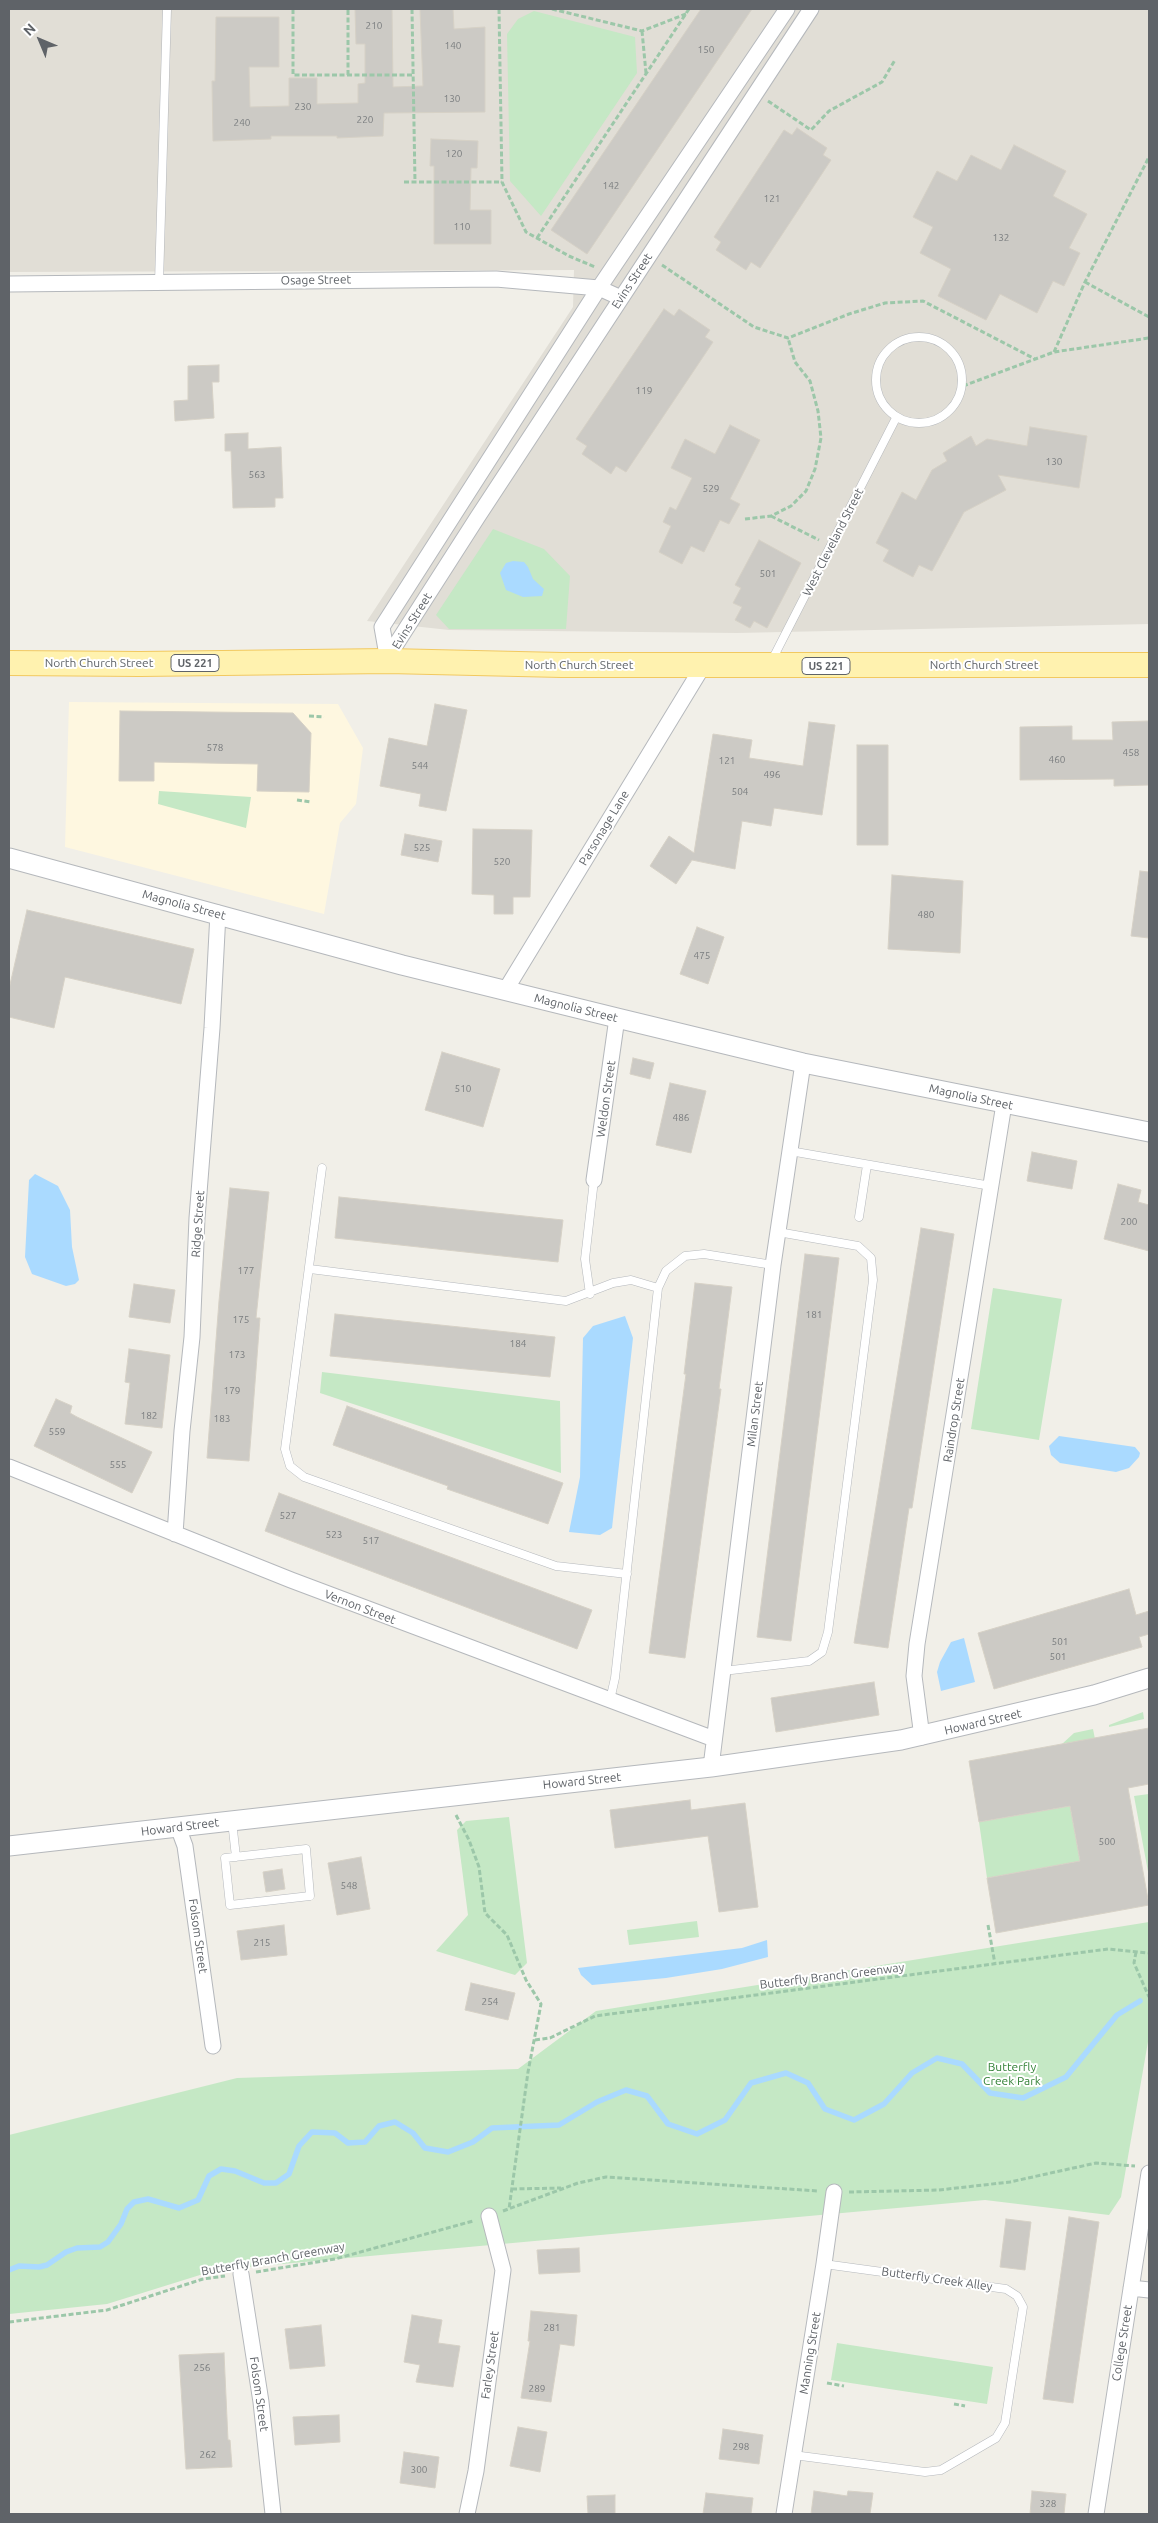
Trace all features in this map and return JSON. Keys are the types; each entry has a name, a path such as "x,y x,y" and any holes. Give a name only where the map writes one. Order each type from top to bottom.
{"main road":[{"name":"North Church Street","path":"9,663 140,664 388,661 703,666 1149,665"}],"street":[{"name":"Evins Street","path":"388,661 382,627 599,288 787,9"},
{"name":"Evins Street","path":"388,661 395,646 472,526 811,9"},
{"name":"Osage Street","path":"9,284 496,280 599,288 621,298"},
{"name":"Parsonage Lane","path":"505,990 703,666"},
{"name":"Magnolia Street","path":"9,858 218,913 402,965 803,1063 1149,1132"},
{"name":"Ridge Street","path":"175,1534 182,1430 192,1337 197,1218 212,1028 218,913"},
{"name":"Weldon Street","path":"594,1180 617,1018"},
{"name":"Milan Street","path":"711,1767 778,1232 803,1063"},
{"name":"Raindrop Street","path":"922,1736 914,1676 918,1644 1004,1104"},
{"name":"Vernon Street","path":"9,1467 175,1534 714,1739"},
{"name":"Howard Street","path":"9,1846 711,1767 922,1736 1094,1695 1149,1678"},
{"name":"Folsom Street","path":"178,1827 185,1846 214,2046"},
{"name":"College Street","path":"1096,2514 1131,2288 1146,2170"},
{"name":"Manning Street","path":"784,2514 834,2192"},
{"name":"Farley Street","path":"466,2514 476,2471 503,2270 489,2216"},
{"name":"Folsom Street","path":"241,2274 261,2402 273,2514"},
{"path":"1131,2288 1149,2290"}],"lane":[{"path":"159,282 168,9"},
{"path":"926,336 942,342 954,354 962,369 963,386 957,402 946,415 930,422 913,423 896,418 884,406 877,391 876,374 881,358 893,345 908,337 926,336"},
{"name":"West Cleveland Street","path":"769,666 896,418"},
{"path":"790,1151 991,1186"},
{"path":"859,1217 867,1165"},
{"path":"322,1168 285,1449 290,1466 304,1477 556,1566 627,1574"},
{"path":"590,1294 585,1259 594,1180"},
{"path":"723,1671 809,1661 822,1652 828,1632 870,1300 872,1280 871,1258 858,1246 778,1232"},
{"path":"610,1700 615,1678 658,1288 666,1271 686,1256 704,1254 774,1265"},
{"path":"310,1269 566,1301 590,1294 613,1283 631,1280 658,1288"},
{"path":"232,1820 236,1857"},
{"path":"306,1849 310,1896 230,1905 225,1858 236,1857 306,1849"},
{"name":"Butterfly Creek Alley","path":"793,2455 925,2472 941,2470 996,2438 1005,2423 1023,2307 1017,2296 1006,2288 824,2264"}],"path":[{"path":"293,9 293,74 413,75"},
{"path":"348,9 348,75"},
{"path":"412,9 415,182"},
{"path":"498,9 502,182 526,232 569,256 609,274"},
{"path":"552,9 642,31 686,13"},
{"path":"537,238 689,9"},
{"path":"642,31 646,74"},
{"path":"763,98 811,130 828,112 882,82 895,60"},
{"path":"1054,352 1085,282 1149,157"},
{"path":"404,182 502,182"},
{"path":"658,262 754,327 788,338 848,314 885,303 923,302 1035,359"},
{"path":"1085,282 1149,317"},
{"path":"745,518 770,516 791,506 806,491 815,469 821,438 818,411 810,381 795,362 788,338"},
{"path":"963,386 1054,352 1149,338"},
{"path":"770,516 831,546"},
{"path":"309,716 324,717"},
{"path":"297,800 311,802"},
{"path":"454,1812 469,1840 479,1867 485,1913 507,1935 526,1980 541,2004 528,2072 509,2209"},
{"path":"988,1925 995,1964"},
{"name":"Butterfly Branch Greenway","path":"534,2040 550,2038 595,2016 1108,1949 1149,1953"},
{"path":"1136,1952 1134,1963 1149,1997"},
{"name":"Butterfly Branch Greenway","path":"9,2322 107,2310 203,2279 335,2259 489,2216 563,2188 606,2177 834,2192 939,2190 984,2186 1096,2163 1146,2170"},
{"name":"Butterfly Branch Greenway","path":"512,2189 563,2188"},
{"path":"827,2383 844,2386"},
{"path":"954,2404 965,2406"}],"shaded area":[{"path":"9,9 1149,9 1149,624 737,633 449,630 367,621 573,307 574,270 9,272"},
{"path":"69,702 338,704 363,748 356,804 340,823 324,914 65,847"}],"green space":[{"path":"534,11 635,37 637,73 541,216 510,181 507,34 518,19"},
{"path":"493,529 544,549 570,576 566,629 449,629 436,615"},
{"path":"159,791 251,797 246,828 158,804"},
{"path":"993,1288 1062,1299 1039,1440 971,1429"},
{"path":"322,1372 560,1401 561,1473 320,1393"},
{"path":"1143,1712 1144,1719 1109,1727 1109,1725"},
{"path":"1093,1729 1095,1739 1062,1744 1074,1733"},
{"path":"1149,1794 1149,1877 1134,1796"},
{"path":"1070,1806 1080,1861 987,1878 979,1822"},
{"path":"509,1817 527,1963 515,1975 436,1951 468,1915 457,1830 466,1821"},
{"path":"697,1921 699,1937 629,1945 627,1930"},
{"name":"Butterfly Creek Park","path":"1149,1922 1149,2036 1121,2197 1109,2215 985,2200 216,2270 107,2304 9,2314 9,2135 237,2078 518,2069 596,2011"},
{"path":"837,2343 993,2367 987,2404 831,2380"}],"water":[{"path":"513,561 524,562 533,579 544,589 542,596 523,597 506,590 500,573 506,563"},
{"path":"35,1174 58,1186 70,1210 72,1247 79,1280 75,1284 66,1286 32,1274 25,1257 29,1180"},
{"path":"625,1316 633,1338 612,1528 600,1535 569,1532 580,1477 583,1338 593,1326"},
{"path":"1059,1436 1135,1447 1140,1453 1139,1457 1129,1468 1116,1472 1060,1463 1051,1455 1049,1446"},
{"path":"964,1638 975,1682 941,1691 937,1672 940,1662 951,1642"},
{"path":"767,1940 768,1957 722,1969 666,1978 592,1985 581,1975 578,1968 742,1948"}],"building":[{"path":"355,9 392,9 393,87 423,86 420,9 453,9 454,29 485,27 485,112 384,113 383,136 337,138 337,136 271,136 271,139 213,141 212,81 215,81 216,17 279,17 279,67 249,67 250,107 289,106 289,78 317,78 317,104 358,103 358,84 365,83 365,44 356,44"},
{"path":"701,9 752,9 587,254 551,230"},
{"path":"797,128 827,148 823,155 831,160 760,268 751,262 746,270 716,250 721,242 714,237 784,130 792,135"},
{"path":"431,139 478,141 477,168 471,168 470,210 491,210 491,244 434,244 434,166 430,166"},
{"path":"1014,145 1066,171 1053,196 1087,214 1069,248 1080,253 1064,286 1053,281 1037,313 1000,294 986,320 938,296 951,269 920,253 933,227 913,217 937,171 957,181 971,155 1001,170"},
{"path":"664,309 674,316 679,309 710,330 705,337 713,342 626,472 616,466 611,474 582,454 587,446 576,439"},
{"path":"219,365 219,382 212,382 214,418 175,421 174,401 188,400 188,366"},
{"path":"730,425 760,440 730,499 740,504 729,524 720,520 704,552 691,546 682,564 659,552 671,526 663,522 670,507 676,510 692,478 671,468 685,439 715,454"},
{"path":"1030,427 1087,436 1079,488 998,475 1006,490 964,512 932,571 919,565 913,577 883,561 889,550 876,543 902,492 916,500 932,470 947,461 943,453 971,436 976,446 987,439 1027,446"},
{"path":"248,433 248,449 281,447 283,498 275,498 275,507 233,508 231,451 225,451 225,434"},
{"path":"759,540 801,563 767,628 754,621 750,628 735,620 742,607 733,603 741,588 735,585"},
{"path":"435,704 467,710 446,811 419,806 421,794 380,786 389,738 427,746"},
{"path":"120,711 293,713 311,733 309,792 257,791 258,764 154,762 154,781 119,781"},
{"path":"1149,721 1149,785 1114,786 1114,779 1020,780 1020,727 1072,726 1072,740 1113,740 1112,722"},
{"path":"809,722 835,725 822,815 774,808 771,826 742,821 735,869 692,860 676,884 650,866 669,836 694,853 713,734 752,740 749,758 803,766"},
{"path":"857,745 888,745 888,845 857,845"},
{"path":"473,829 532,830 530,897 513,897 513,914 494,914 494,895 472,894"},
{"path":"405,834 442,841 438,862 401,855"},
{"path":"1140,871 1149,872 1149,938 1131,936"},
{"path":"892,875 963,881 960,953 888,949"},
{"path":"27,910 194,949 181,1004 65,977 54,1028 9,1017 9,989"},
{"path":"697,927 724,937 708,984 680,974"},
{"path":"442,1052 500,1069 483,1127 425,1110"},
{"path":"633,1058 654,1063 650,1079 630,1074"},
{"path":"670,1083 706,1091 691,1153 656,1145"},
{"path":"1032,1152 1077,1161 1072,1189 1027,1181"},
{"path":"1118,1184 1141,1190 1138,1202 1149,1205 1149,1251 1104,1239"},
{"path":"230,1188 269,1192 256,1318 260,1318 249,1461 207,1458"},
{"path":"339,1197 563,1220 558,1262 335,1238"},
{"path":"921,1228 954,1234 912,1508 909,1508 888,1648 854,1643"},
{"path":"805,1254 839,1258 791,1641 757,1637"},
{"path":"695,1283 732,1287 719,1389 721,1389 685,1658 649,1653 686,1374 684,1374"},
{"path":"134,1284 175,1290 170,1323 129,1317"},
{"path":"335,1314 555,1337 550,1377 330,1356"},
{"path":"129,1349 170,1355 162,1428 125,1424 130,1383 125,1382"},
{"path":"56,1399 72,1406 70,1413 77,1417 152,1452 132,1493 34,1446"},
{"path":"347,1406 563,1483 548,1524 447,1489 448,1486 333,1445"},
{"path":"279,1493 592,1610 577,1649 265,1531"},
{"path":"1129,1589 1136,1615 1149,1611 1149,1634 1139,1637 1142,1647 994,1689 978,1633"},
{"path":"874,1682 879,1715 776,1732 771,1698"},
{"path":"1149,1728 1149,1784 1128,1788 1149,1905 996,1933 987,1878 1080,1861 1070,1806 979,1822 969,1761"},
{"path":"690,1800 691,1810 745,1803 758,1907 719,1912 708,1836 615,1848 610,1810"},
{"path":"361,1857 370,1909 337,1915 328,1863"},
{"path":"282,1869 285,1889 266,1892 263,1872"},
{"path":"284,1925 287,1955 241,1960 237,1931"},
{"path":"471,1983 515,1993 508,2020 465,2010"},
{"path":"1069,2217 1099,2222 1073,2403 1043,2399"},
{"path":"1006,2219 1031,2222 1025,2270 1000,2267"},
{"path":"579,2248 580,2272 539,2274 537,2250"},
{"path":"531,2311 577,2315 574,2346 560,2344 551,2402 521,2398 530,2341 528,2341"},
{"path":"412,2315 442,2320 438,2343 460,2346 453,2387 416,2382 420,2365 404,2362"},
{"path":"321,2325 325,2366 290,2369 285,2329"},
{"path":"224,2353 228,2440 230,2440 232,2467 186,2469 179,2355"},
{"path":"339,2415 340,2442 295,2445 293,2417"},
{"path":"518,2427 547,2432 540,2472 510,2466"},
{"path":"723,2429 763,2435 759,2464 719,2459"},
{"path":"404,2452 439,2457 435,2488 400,2483"},
{"path":"814,2491 847,2496 848,2491 873,2493 870,2514 811,2514"},
{"path":"1032,2491 1066,2494 1064,2514 1030,2514"},
{"path":"706,2493 753,2498 751,2514 703,2514"},
{"path":"615,2495 615,2514 588,2514 587,2496"}],"waterway":[{"path":"9,2270 19,2266 39,2267 47,2265 66,2252 77,2248 100,2247 108,2242 121,2224 127,2209 134,2202 148,2199 179,2208 198,2200 209,2176 221,2169 235,2171 264,2183 276,2183 289,2174 299,2146 312,2132 335,2133 348,2143 365,2142 379,2126 395,2122 413,2133 425,2148 448,2152 473,2142 492,2128 559,2125 597,2102 626,2090 647,2096 668,2124 697,2134 725,2120 751,2083 786,2073 808,2083 825,2109 854,2120 884,2104 912,2073 937,2058 962,2064 990,2093 1023,2098 1066,2077 1117,2015 1140,2001"}]}
